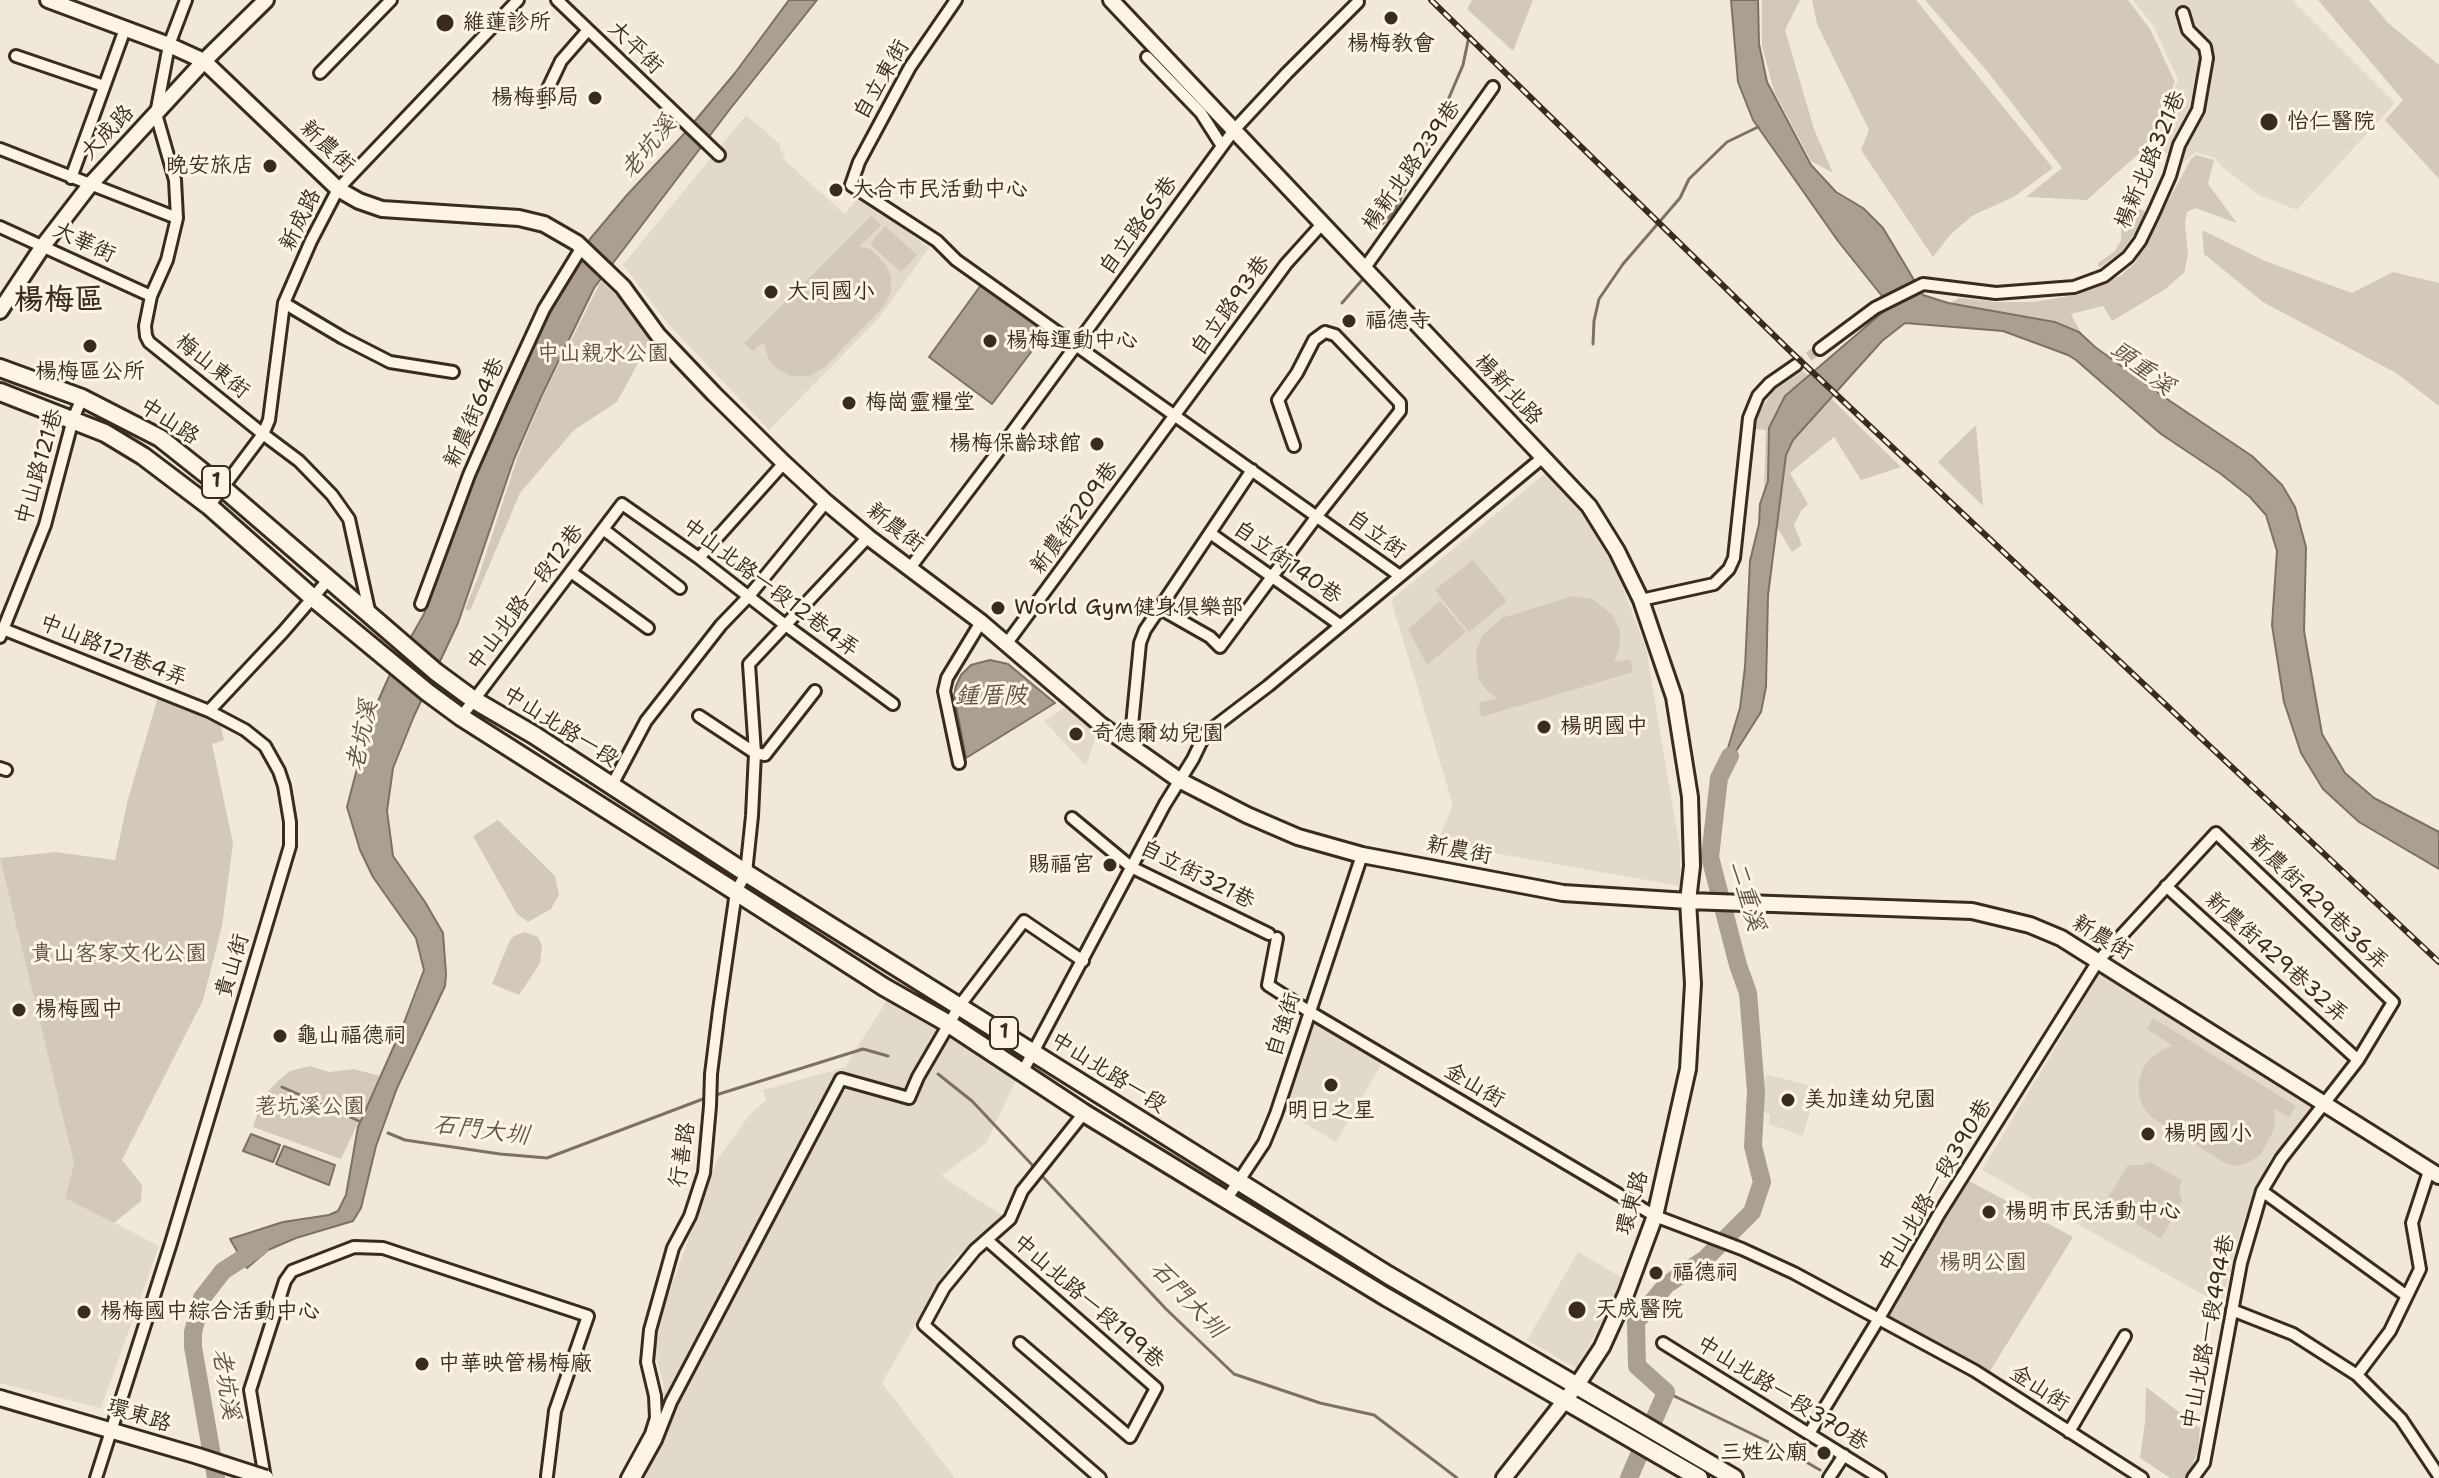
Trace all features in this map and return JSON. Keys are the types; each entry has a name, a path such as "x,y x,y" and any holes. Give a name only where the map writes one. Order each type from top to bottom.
{"main road":[{"name":"中山路","path":"0,368 82,398 160,438 223,488 436,672"},
{"name":"中山路","path":"0,392 105,433 143,456 209,506 427,692"},
{"name":"中山北路一段","path":"436,672 474,700 534,735 746,873 1388,1275 1734,1478"},
{"name":"中山北路一段","path":"427,692 461,717 884,987 949,1024 1084,1113 1386,1297 1699,1478"}],"street":[{"name":"新農街","path":"48,0 69,4 204,61 338,189 359,201 382,209 532,221 552,228 582,247 623,287 658,335 826,502 1007,643 1101,725 1179,780 1281,830 1362,855 1563,893 1688,901 1972,911 2030,925 2061,938 2434,1174"},
{"path":"156,114 169,45 186,0"},
{"name":"大成路","path":"0,311 43,246 90,185 204,61 266,0"},
{"path":"320,73 391,0"},
{"name":"新成路","path":"209,506 263,434 269,420 284,303 338,189 518,0"},
{"name":"大平街","path":"557,0 719,155"},
{"name":"自立東街","path":"851,185 859,162 910,67 956,0"},
{"name":"楊新北路","path":"1111,0 1589,506 1617,551 1641,600 1674,697 1690,797 1692,866 1688,901"},
{"name":"自立路65巷","path":"910,568 1234,130 1358,2"},
{"name":"楊新北路321巷","path":"1820,349 1875,308 1923,284 1996,293 2074,287 2104,276 2128,257 2154,212 2170,176 2179,145 2198,110 2207,58 2205,47 2188,30 2183,13"},
{"path":"71,178 125,29"},
{"path":"542,101 561,61 588,30"},
{"path":"16,56 104,86"},
{"path":"1147,57 1201,113 1222,146"},
{"name":"楊新北路239巷","path":"1364,269 1493,87"},
{"name":"梅山東街","path":"156,114 175,180 177,218 167,260 151,296 145,326 149,342 299,461 332,495 349,519 370,615"},
{"path":"0,149 177,218"},
{"name":"自立街","path":"851,185 937,241 956,260 1400,576 1205,734 1022,1073"},
{"name":"自立路93巷","path":"1174,415 1286,264 1322,224"},
{"name":"大華街","path":"0,227 151,296"},
{"name":"新農街64巷","path":"421,604 469,475 503,398 544,309 582,247"},
{"path":"284,303 390,362 453,372"},
{"path":"1159,608 1210,637 1220,647 1400,411 1400,403 1335,335 1325,332 1314,340 1297,373 1278,400 1294,446"},
{"path":"1641,600 1714,584 1729,569 1734,558 1749,418 1758,396 1770,383 1796,365"},
{"name":"中山路121巷","path":"2,633 45,525 73,419 82,398"},
{"name":"新農街209巷","path":"1007,643 1174,415"},
{"path":"1400,576 1542,458"},
{"path":"699,558 784,463"},
{"path":"1130,746 1140,643 1145,630 1252,470"},
{"path":"612,785 646,721 721,625 749,596 826,502"},
{"name":"中山北路一段12巷4弄","path":"622,504 893,704"},
{"name":"中山北路一段12巷","path":"461,717 622,504"},
{"path":"603,529 680,588"},
{"name":"自立街140巷","path":"1210,533 1340,625"},
{"path":"746,873 755,753 749,664 868,537"},
{"path":"571,572 648,628"},
{"path":"209,711 328,580"},
{"path":"959,763 944,691 947,678 981,622"},
{"name":"中山路121巷4弄","path":"2,633 209,711"},
{"path":"699,716 755,753 765,755 815,691"},
{"name":"貴山街","path":"96,1478 290,846 284,786 265,746 245,730 209,711"},
{"name":"自立街321巷","path":"1072,818 1131,867 1273,936"},
{"name":"中山北路一段390巷","path":"1810,1432 1939,1214 2098,961 2216,833"},
{"name":"新農街429巷36弄","path":"2216,833 2393,1002"},
{"name":"自強街","path":"1226,1200 1264,1143 1362,855"},
{"name":"行善路","path":"627,1478 651,1434 656,1418 655,1396 647,1362 650,1330 673,1248 698,1197 704,1173 709,1090 736,892 746,873"},
{"name":"新農街429巷32弄","path":"2166,886 2358,1060"},
{"name":"環東路","path":"1504,1478 1577,1385 1608,1334 1655,1216 1688,1069 1693,984 1688,901"},
{"path":"635,1478 656,1440 671,1402 841,1079 909,1098 960,1005 1024,921 1083,961"},
{"name":"金山街","path":"1273,936 1268,985 1310,1012 1655,1216 1742,1249 1794,1273 1975,1371 2142,1478"},
{"name":"中山北路一段494巷","path":"2193,1478 2204,1463 2241,1263 2262,1191 2281,1159 2358,1060 2393,1002"},
{"name":"中山北路一段199巷","path":"1084,1113 1030,1179 1010,1219 975,1250 944,1288 924,1325 1100,1478"},
{"path":"2357,1375 2390,1331 2420,1269 2412,1223 2434,1174"},
{"path":"2262,1191 2407,1296"},
{"name":"中山北路一段199巷","path":"987,1240 1156,1388 1130,1437 1020,1343"},
{"path":"265,1478 250,1390 285,1281 292,1271 354,1247 383,1248 588,1316 555,1411 547,1476"},
{"path":"2232,1310 2293,1334 2357,1375 2401,1419 2439,1476"},
{"path":"2069,1432 2125,1336"},
{"name":"中山北路一段370巷","path":"1663,1343 1880,1478"},
{"name":"環東路","path":"0,1398 265,1478"},
{"path":"1829,1478 1844,1455"}],"shaded area":[{"name":"怡仁醫院","path":"2133,0 2292,0 2395,103 2297,210 2259,195 2215,158 2196,152 2180,165 2153,141 2178,80 2154,27"},
{"name":"大同國小","path":"746,115 780,144 785,154 782,158 845,214 860,196 929,248 879,318 769,430 669,325 623,265"},
{"name":"楊明國中","path":"1547,472 1583,512 1617,573 1646,648 1680,849 1680,886 1437,843 1453,805 1391,600"},
{"name":"奇德爾幼兒園","path":"1070,704 1098,730 1086,766 1044,721"},
{"name":"楊梅國中","path":"0,857 74,1163 65,1197 159,1246 101,1408 0,1383"},
{"name":"楊明國小","path":"2099,974 2316,1107 2269,1161 2244,1220 2221,1305 1982,1170"},
{"path":"889,997 1018,1076 986,1143 941,1176 1002,1215 952,1261 882,1383 955,1478 630,1478 659,1423 664,1387 655,1351 663,1310 717,1160 750,1114 766,1100 763,1090 845,1067"},
{"name":"明日之星","path":"1316,1018 1385,1058 1336,1142 1284,1111"},
{"name":"美加達幼兒園","path":"1766,1074 1817,1088 1803,1136 1769,1124 1770,1115 1762,1111"},
{"name":"天成醫院","path":"1578,1252 1626,1280 1576,1368 1527,1340"}],"green space":[{"path":"1472,0 1533,0 1513,51 1467,9"},
{"path":"1762,0 1800,0 1785,30 1814,129 1833,173 1811,161 1774,91 1762,46"},
{"path":"1812,0 1916,0 2053,168 2015,196 1972,216 1950,235 1933,257 1861,150 1869,130 1817,24"},
{"path":"1925,0 2128,0 2150,29 2175,82 2145,148 2087,200 2026,197 2062,168 1987,71"},
{"path":"2318,0 2369,0 2388,23 2439,65 2439,179 2385,120 2403,100"},
{"path":"2196,155 2214,160 2208,184 2237,223 2195,208 2187,212 2188,255 2184,273 2164,290 2112,321 2103,306 2071,314 2080,331 2056,321 1950,303 1960,298 2033,302 2076,295 2120,276 2135,263"},
{"path":"2135,207 2146,212 2135,233 2121,252 2099,268 2098,263 2114,252 2121,241 2121,227"},
{"path":"871,216 881,225 859,247 874,252 886,265 891,277 891,291 883,307 825,367 809,376 791,376 776,368 768,358 764,342 753,351 744,343"},
{"path":"885,226 917,255 901,272 870,244"},
{"path":"2202,230 2265,261 2352,293 2393,272 2439,283 2439,406 2396,373 2263,302 2204,254"},
{"name":"中山親水公園","path":"601,281 623,302 651,339 617,402 574,430 520,493 470,611 465,609 518,456 543,396"},
{"path":"1803,371 1901,467 1861,480 1834,437 1790,473 1808,504 1794,525 1802,545 1792,552 1765,507 1762,495 1766,430 1755,429 1757,415 1773,391"},
{"path":"1976,425 1983,506 1938,462"},
{"path":"1473,560 1507,601 1469,632 1435,590"},
{"path":"1573,596 1593,599 1612,615 1620,631 1614,662 1630,659 1633,672 1481,717 1479,703 1497,698 1486,690 1478,678 1476,652 1482,636 1502,618"},
{"path":"1440,601 1466,632 1427,665 1408,629"},
{"name":"貴山客家文化公園","path":"158,697 204,714 220,724 224,740 212,744 233,843 222,926 203,1000 122,1160 142,1185 141,1201 114,1223 65,1198 74,1163 0,858 55,852 115,860 128,799"},
{"path":"498,820 555,876 559,895 551,909 528,922 517,914 473,836"},
{"path":"525,932 538,937 542,946 540,963 519,995 492,984 510,940"},
{"path":"2153,1018 2296,1106 2289,1117 2273,1108 2273,1131 2261,1154 2248,1163 2236,1166 2225,1163 2151,1117 2142,1105 2139,1093 2143,1068 2162,1050 2173,1046 2147,1029"},
{"name":"荖坑溪公園","path":"310,1066 329,1072 354,1069 380,1076 341,1159 253,1127 269,1090 290,1071"},
{"path":"2150,1162 2182,1180 2179,1189 2182,1201 2161,1239 2104,1204 2128,1165"},
{"name":"楊明公園","path":"1962,1177 2073,1237 1987,1376 1878,1320"},
{"path":"2146,1387 2200,1428 2198,1450 2186,1478 2170,1478 2140,1458"}],"water":[{"path":"789,0 817,0 594,288 514,459 458,623 393,768 387,811 393,856 443,933 446,974 445,986 397,1088 376,1146 361,1208 353,1221 268,1250 247,1268 230,1239 283,1222 338,1211 346,1195 358,1127 424,970 416,938 373,877 360,850 347,807 370,719 391,672 424,614 476,471 518,373 590,239 735,73"},
{"path":"1731,0 1758,0 1759,44 1767,82 1811,165 1836,192 1863,208 1883,228 1923,295 1948,303 2055,322 2079,332 2170,401 2252,456 2282,485 2295,507 2306,547 2304,631 2322,734 2345,773 2374,798 2439,832 2439,869 2359,822 2323,789 2301,753 2284,702 2272,625 2277,551 2266,515 2250,497 2161,434 2076,360 2003,331 1905,323 1882,341 1793,440 1786,455 1768,595 1766,687 1761,712 1719,778 1740,708 1750,561 1759,524 1760,504 1768,481 1769,428 1785,396 1890,306 1838,241 1753,120 1738,82"},
{"name":"楊梅運動中心","path":"986,278 1052,324 992,404 929,357"},
{"name":"鍾厝陂","path":"990,660 1008,664 1055,703 966,758 954,695 956,686 971,665"},
{"path":"251,1134 280,1145 273,1162 243,1151"},
{"path":"284,1146 335,1165 329,1185 276,1164"}],"waterway":[{"path":"1381,225 1394,212 1448,100 1463,65 1468,41"},
{"path":"1593,344 1599,299 1623,264 1680,198 1689,179 1727,142 1758,127"},
{"path":"1342,303 1362,280"},
{"name":"二重溪","path":"1629,1478 1666,1392 1637,1366 1636,1322 1666,1285 1705,1259 1752,1212 1762,1182 1753,1146 1756,1091 1748,993 1710,857 1719,778 1730,756"},
{"name":"石門大圳","path":"388,1133 405,1140 547,1158 703,1099 863,1049 888,1056"},
{"name":"石門大圳","path":"938,1074 972,1101 1036,1169"},
{"name":"石門大圳","path":"282,1087 359,1121"},
{"name":"石門大圳","path":"1041,1175 1166,1309 1234,1374 1320,1403 1374,1415 1457,1478"},
{"name":"老坑溪","path":"216,1478 193,1332 202,1298 223,1271 260,1247"},
{"path":"1666,1392 1820,1470"}],"tunnel":[{"path":"1796,365 1820,349"}],"railway":[{"path":"1431,0 1789,350 2439,962"}],"place":[{"name":"楊梅教會","path":"1391,18"},
{"name":"維蓮診所","path":"445,23"},
{"name":"楊梅郵局","path":"595,98"},
{"name":"怡仁醫院","path":"2269,122"},
{"name":"晚安旅店","path":"270,166"},
{"name":"大合市民活動中心","path":"836,190"},
{"name":"大同國小","path":"771,292"},
{"name":"福德寺","path":"1349,321"},
{"name":"楊梅運動中心","path":"990,341"},
{"name":"楊梅區公所","path":"90,346"},
{"name":"梅崗靈糧堂","path":"849,403"},
{"name":"楊梅保齡球館","path":"1097,444"},
{"name":"World Gym健身俱樂部","path":"998,608"},
{"name":"楊明國中","path":"1544,727"},
{"name":"奇德爾幼兒園","path":"1076,734"},
{"name":"賜福宮","path":"1110,865"},
{"name":"楊梅國中","path":"19,1010"},
{"name":"龜山福德祠","path":"280,1036"},
{"name":"明日之星","path":"1331,1085"},
{"name":"美加達幼兒園","path":"1788,1100"},
{"name":"楊明國小","path":"2148,1134"},
{"name":"楊明市民活動中心","path":"1989,1212"},
{"name":"福德祠","path":"1656,1273"},
{"name":"天成醫院","path":"1577,1310"},
{"name":"楊梅國中綜合活動中心","path":"84,1312"},
{"name":"中華映管楊梅廠","path":"422,1364"},
{"name":"三姓公廟","path":"1824,1453"}],"district":[{"name":"楊梅區","path":"59,301"}],"water label":[{"name":"頭重溪","path":"2142,369"}]}
